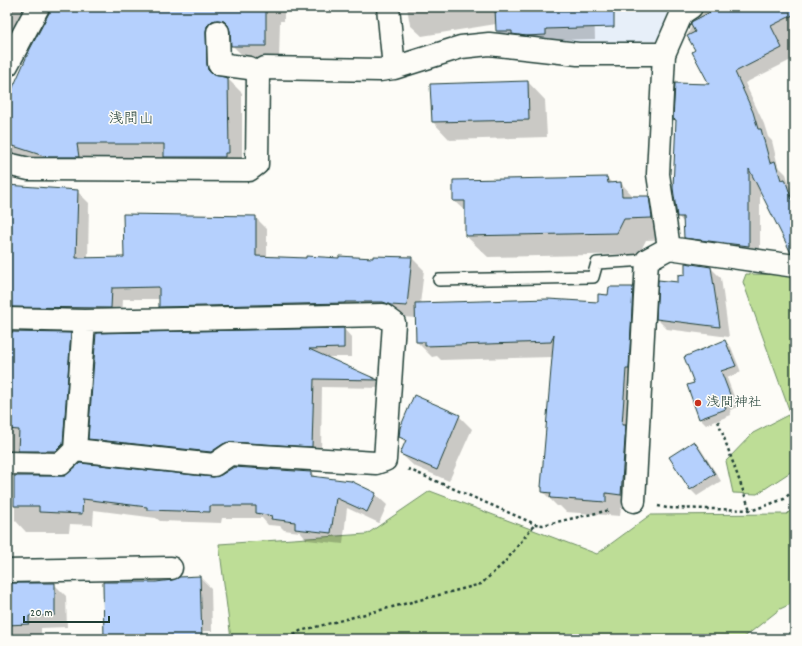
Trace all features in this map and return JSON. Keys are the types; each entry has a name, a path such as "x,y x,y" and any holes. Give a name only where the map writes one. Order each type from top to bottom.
{"street":[{"path":"7,65 38,7"},
{"path":"388,7 394,68"},
{"path":"669,248 658,174 664,54 682,13 692,7"},
{"path":"218,32 219,64 249,68 258,73"},
{"path":"258,73 265,68 380,70 394,68 460,47 489,44 578,54 664,54"},
{"path":"7,164 29,169 249,170 257,164 258,73"},
{"path":"634,501 647,260 669,248 795,266"},
{"path":"7,319 84,321 383,315 394,323 385,460 376,463 230,454 214,465 75,450"},
{"path":"7,463 60,464 75,450 84,321"},
{"path":"7,571 171,568"}],"lane":[{"path":"439,280 593,277 597,263 647,260"}],"path":[{"path":"718,421 750,510"},
{"path":"385,460 535,524 544,525 628,506 634,501"},
{"path":"667,508 750,510 784,499 795,489"},
{"path":"289,639 300,631 481,584 505,562 535,524"}],"shaded area":[{"path":"493,7 667,7 668,29 655,41 575,44 497,36"}],"green space":[{"path":"746,274 795,275 795,426 743,282"},
{"path":"788,415 795,433 795,469 757,494 733,493 726,461 753,433"},
{"path":"430,491 597,554 650,515 787,514 795,506 795,602 780,609 742,639 231,639 219,544 367,534"}],"building":[{"path":"50,7 266,7 266,46 231,46 230,31 228,25 224,21 212,21 207,26 208,70 212,74 228,78 229,153 225,153 225,157 164,157 164,144 77,144 79,157 47,157 7,144 7,101 30,49 49,13"},
{"path":"495,7 614,7 614,27 546,29 546,35 526,36 512,34 512,31 496,31"},
{"path":"720,7 795,7 795,14 771,26 782,48 735,72 753,112 758,129 761,129 770,163 775,161 781,180 785,179 795,209 795,253 791,253 749,169 749,246 684,238 683,217 677,217 673,188 676,120 673,119 675,83 709,84 692,52 695,50 687,36 695,32 691,22"},
{"path":"528,81 529,120 432,122 430,84"},
{"path":"607,177 608,183 621,182 622,196 649,196 652,218 624,219 617,233 465,236 465,201 453,201 453,180"},
{"path":"7,185 78,190 76,258 124,257 123,214 256,216 256,256 306,258 306,256 339,258 339,256 373,258 373,256 412,257 407,306 391,305 383,302 345,302 159,307 159,287 112,288 111,308 7,307"},
{"path":"685,263 711,267 720,327 656,319 658,280 678,282 678,275 685,274"},
{"path":"609,287 633,287 629,369 626,369 622,425 626,425 621,495 606,493 606,502 550,498 551,493 542,492 541,487 554,334 551,342 425,346 425,342 416,342 415,303 548,299 598,302 598,294 608,295"},
{"path":"344,328 344,348 309,349 378,380 314,379 312,447 231,442 223,444 211,452 88,439 96,333"},
{"path":"7,332 71,333 63,444 56,451 18,451 19,430 7,429"},
{"path":"725,340 736,366 721,371 732,400 724,404 726,409 699,419 687,385 694,383 684,357"},
{"path":"414,395 460,415 437,470 400,454 406,440 399,437 400,428"},
{"path":"694,441 715,474 690,490 669,457"},
{"path":"80,463 213,477 221,475 234,467 311,472 311,476 351,481 376,493 367,512 336,498 331,533 295,529 295,522 271,519 272,516 256,513 256,506 210,506 210,512 147,510 147,507 83,499 82,514 39,512 39,506 14,506 14,476 65,476"},
{"path":"200,576 202,639 104,639 103,582 156,582 172,580 179,577"},
{"path":"7,583 55,583 55,615 29,616 29,624 7,625"}],"place":[{"name":"浅間神社","path":"698,403"}],"district":[{"name":"浅間山","path":"131,120"}]}
